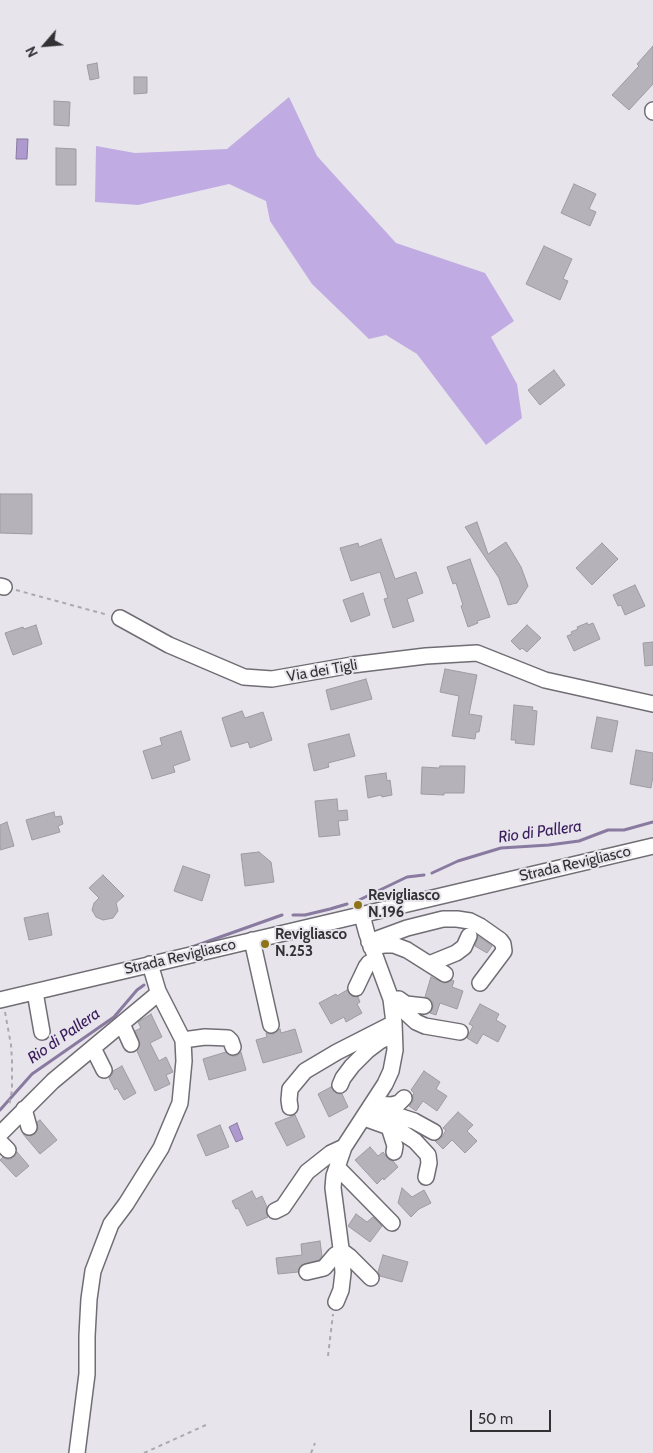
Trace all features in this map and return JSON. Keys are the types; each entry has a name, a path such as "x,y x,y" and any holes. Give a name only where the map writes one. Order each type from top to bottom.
{"street":[{"name":"Via dei Tigli","path":"120,618 170,644 244,677 272,679 352,665 426,656 477,653 544,680 653,704"},
{"name":"Strada Revigliasco","path":"1,1000 653,846"},
{"path":"336,1302 341,1290 343,1273 334,1188 337,1167 344,1147 385,1084 391,1071 395,1050 391,999 372,950 364,923 364,914"},
{"path":"356,988 366,967 370,963 372,950 407,928 443,919 470,921 480,926 503,944 504,951 480,982"},
{"path":"429,964 456,954 464,947 470,936"},
{"path":"252,940 271,1025"},
{"path":"372,950 384,945 394,945 407,950 445,974"},
{"path":"77,1453 87,1374 87,1327 93,1271 111,1224 126,1204 160,1148 180,1103 184,1061 183,1045 158,991 150,964"},
{"path":"0,1134 53,1081 155,996 158,991"},
{"path":"35,992 42,1032"},
{"path":"391,999 399,999 406,1004 424,1006"},
{"path":"391,999 416,1022 425,1026 460,1032"},
{"path":"122,1024 131,1044"},
{"path":"340,1085 352,1066 394,1029"},
{"path":"290,1107 290,1089 306,1071 337,1052 394,1029"},
{"path":"183,1045 205,1037 228,1038 231,1040 233,1047"},
{"path":"177,1081 178,1062 183,1045"},
{"path":"93,1048 104,1070"},
{"path":"369,1110 399,1103 404,1098"},
{"path":"24,1109 29,1127"},
{"path":"369,1110 390,1127 415,1141 428,1155 429,1164 426,1176"},
{"path":"369,1110 414,1121 434,1132"},
{"path":"390,1127 395,1146 394,1152"},
{"path":"275,1211 283,1207 307,1172 331,1153 344,1147"},
{"path":"337,1167 392,1222"},
{"path":"308,1272 324,1268 338,1252 342,1251"},
{"path":"342,1251 371,1278"}],"path":[{"path":"2,586 120,618"},
{"path":"1,1000 11,1045 12,1060 12,1090 8,1108"},
{"path":"328,1356 331,1324 336,1302"},
{"path":"144,1453 206,1425"},
{"path":"311,1453 315,1443"}],"shaded area":[{"path":"289,97 317,156 396,243 485,273 514,321 491,337 517,384 522,418 486,445 417,354 386,335 369,339 312,284 270,221 266,201 229,184 138,205 95,202 96,146 135,153 227,149"},
{"path":"17,139 28,139 27,159 16,159"},
{"path":"237,1123 243,1139 236,1142 229,1127"}],"building":[{"path":"653,46 653,84 629,110 612,95 639,66 637,64"},
{"path":"97,63 99,78 90,80 87,65"},
{"path":"134,77 147,77 147,93 134,94"},
{"path":"54,101 70,102 69,126 54,125"},
{"path":"56,148 76,149 76,185 56,185"},
{"path":"574,184 596,194 589,209 596,212 590,226 561,213"},
{"path":"544,246 572,259 563,279 568,281 560,300 526,284"},
{"path":"554,370 565,385 540,405 528,390"},
{"path":"0,494 32,494 32,534 0,533"},
{"path":"477,522 488,554 506,542 521,567 528,586 517,603 508,605 499,578 465,527"},
{"path":"381,539 395,579 416,572 423,593 407,599 414,621 393,628 384,599 388,598 380,572 351,581 340,548 358,543 359,547"},
{"path":"602,543 618,559 592,585 576,568"},
{"path":"470,559 490,617 477,621 478,623 468,627 456,583 453,584 447,567"},
{"path":"635,585 645,606 625,615 621,605 618,606 613,595"},
{"path":"363,593 370,615 351,622 343,600"},
{"path":"587,623 588,625 593,623 600,639 574,651 567,636 578,629 577,627"},
{"path":"36,625 42,644 13,655 5,633"},
{"path":"527,625 541,638 527,652 522,648 520,650 511,641"},
{"path":"653,642 653,665 645,666 643,643"},
{"path":"445,669 477,675 469,714 482,716 479,732 476,732 475,739 452,736 459,696 440,692"},
{"path":"366,679 372,699 331,710 326,690"},
{"path":"514,705 533,707 532,710 537,711 534,745 515,743 516,740 511,740"},
{"path":"242,711 245,718 263,712 272,740 250,748 248,742 231,747 222,718"},
{"path":"597,717 618,721 612,752 591,748"},
{"path":"181,731 190,760 173,766 175,772 152,779 143,751 162,745 160,738"},
{"path":"349,734 355,756 328,763 329,767 314,771 308,744"},
{"path":"636,750 653,753 651,788 630,784"},
{"path":"440,766 465,766 464,793 444,793 444,795 421,794 422,767 439,768"},
{"path":"386,773 387,781 390,780 392,795 368,798 365,776"},
{"path":"337,799 338,811 347,810 348,820 338,821 340,835 319,837 315,801"},
{"path":"54,812 55,817 61,816 63,824 58,826 60,832 32,840 26,820"},
{"path":"7,822 14,846 0,850 0,825"},
{"path":"259,852 271,862 274,882 245,886 241,854"},
{"path":"183,866 210,875 202,901 174,891"},
{"path":"103,875 124,896 116,903 118,911 113,918 103,920 96,917 92,910 94,903 99,898 89,888"},
{"path":"48,913 52,935 29,940 24,918"},
{"path":"478,936 492,946 487,953 475,946"},
{"path":"431,977 444,983 452,980 454,981 452,987 463,991 457,1009 440,1003 436,1015 430,1013 433,1003 425,997"},
{"path":"347,990 352,996 358,997 360,1002 357,1004 362,1013 346,1022 344,1017 331,1024 319,1003"},
{"path":"480,1004 499,1014 496,1020 506,1026 498,1042 483,1034 477,1044 467,1038 473,1026 469,1024"},
{"path":"151,1014 162,1037 150,1043 159,1061 166,1057 173,1072 166,1075 170,1084 155,1091 137,1051 140,1044 135,1031 141,1028 138,1022"},
{"path":"280,1029 281,1033 295,1029 302,1052 263,1063 256,1040 267,1037 266,1033 274,1034"},
{"path":"226,1052 236,1056 241,1052 246,1070 209,1080 203,1059"},
{"path":"122,1066 136,1093 124,1100 117,1088 115,1090 109,1078 113,1071"},
{"path":"424,1071 440,1082 436,1089 447,1096 437,1111 423,1101 416,1111 409,1106 413,1101 414,1093 411,1090"},
{"path":"331,1087 336,1093 342,1094 348,1107 329,1117 318,1094"},
{"path":"458,1112 473,1125 467,1131 477,1141 465,1153 452,1140 443,1149 435,1141 442,1137 446,1130 443,1128"},
{"path":"295,1115 305,1137 287,1146 275,1123"},
{"path":"40,1120 57,1140 40,1154 23,1134 31,1136 35,1134 38,1129 37,1122"},
{"path":"220,1125 229,1147 206,1156 197,1135"},
{"path":"370,1147 378,1156 383,1152 398,1167 377,1184 355,1160"},
{"path":"17,1152 29,1166 16,1177 0,1160 3,1157 11,1159"},
{"path":"402,1188 412,1197 424,1190 431,1203 419,1209 411,1217 398,1203"},
{"path":"252,1191 256,1199 262,1196 267,1207 268,1217 247,1226 238,1208 236,1209 232,1201"},
{"path":"356,1214 367,1222 373,1217 382,1226 370,1242 348,1226"},
{"path":"320,1241 322,1256 319,1260 301,1265 298,1272 278,1274 276,1258 302,1255 301,1244"},
{"path":"383,1255 408,1262 402,1282 380,1276 378,1272"}],"waterway":[{"name":"Rio di Pallera","path":"432,873 458,861 501,848 579,841 608,830 624,830 653,822"},
{"name":"Rio di Pallera","path":"357,901 407,877 424,875"},
{"name":"Rio di Pallera","path":"293,915 305,915 347,904"},
{"name":"Rio di Pallera","path":"192,947 282,915"},
{"name":"Rio di Pallera","path":"0,1110 32,1074 114,1017 137,990 144,985"}],"place":[{"name":"Revigliasco N.196","path":"358,905"},
{"name":"Revigliasco N.253","path":"265,944"}]}
